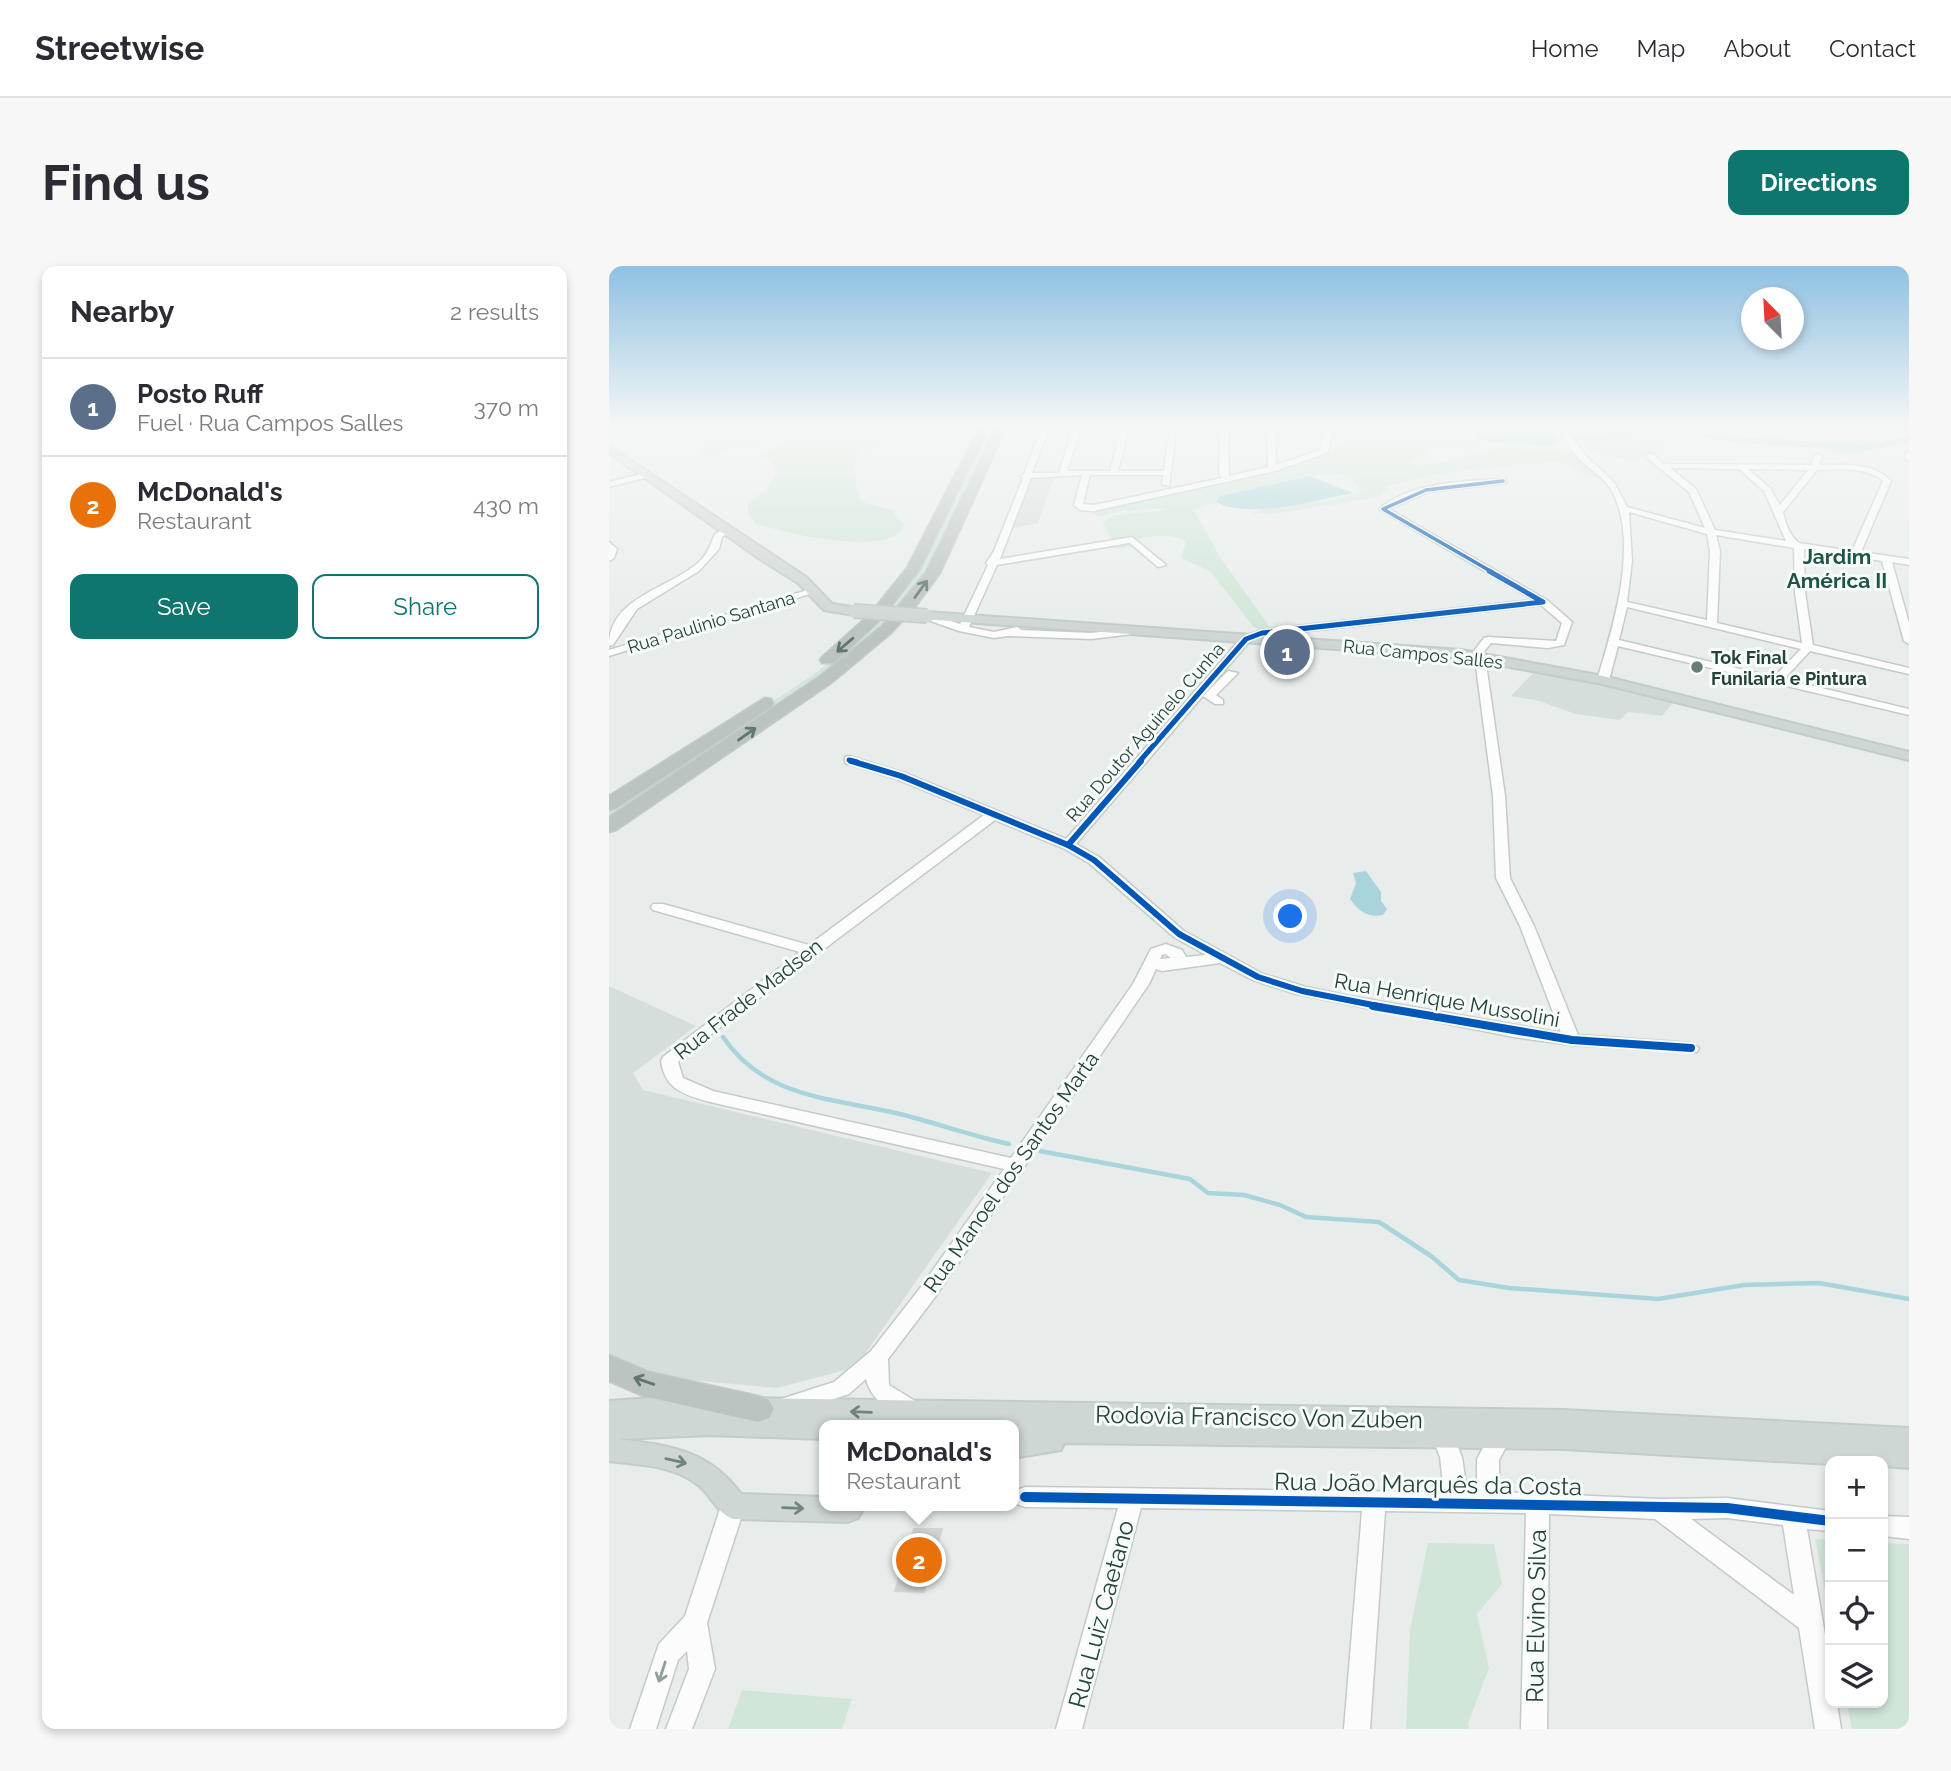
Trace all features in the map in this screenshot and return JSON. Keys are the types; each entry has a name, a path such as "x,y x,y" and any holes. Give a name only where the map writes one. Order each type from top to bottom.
{"highway":[{"path":"609,804 817,668 875,617 902,585 923,551 952,492"},
{"path":"609,832 852,660 909,604 943,553 971,492"},
{"path":"609,797 698,747"},
{"path":"609,826 723,750"},
{"path":"609,1367 643,1383 765,1409"}],"main road":[{"name":"Rua Campos Salles","path":"670,492 793,574 828,607 928,616 965,625 985,621 1012,628 1137,631 1478,657 1603,680 1909,756"},
{"name":"Rodovia Francisco Von Zuben","path":"609,1412 678,1407 917,1413 1563,1420 1909,1439"},
{"path":"609,1428 710,1424 819,1428"},
{"name":"Rodovia Francisco Von Zuben","path":"1019,1431 1565,1438 1909,1456"},
{"path":"1019,1445 1166,1433"},
{"path":"609,1449 693,1465 722,1487 733,1506 819,1509"}],"street":[{"path":"1012,628 976,634 965,625 991,563 999,551 1020,492"},
{"path":"1081,492 1078,505 1083,508 1167,492"},
{"path":"1420,492 1397,500 1383,509 1543,602 1567,622 1560,643 1548,645 1488,640 1478,657 1499,796 1503,878 1527,926 1572,1040"},
{"path":"1603,680 1615,642 1628,536 1622,508 1614,492"},
{"path":"1694,492 1711,532 1715,551 1712,625"},
{"path":"1768,492 1789,539 1800,547"},
{"path":"1779,512 1795,492"},
{"path":"1855,554 1881,492"},
{"path":"1622,508 1711,532 1909,562"},
{"path":"609,643 631,608 706,561 716,547 718,536 727,531"},
{"path":"991,563 1132,540 1161,565"},
{"path":"609,545 612,549 609,558"},
{"path":"1800,547 1801,592 1808,647"},
{"path":"1886,559 1909,641"},
{"name":"Rua Paulinio Santana","path":"609,653 814,591"},
{"path":"1246,639 1262,632 1543,602"},
{"path":"1621,603 1909,671"},
{"name":"Rua Doutor Aguinelo Cunha","path":"1068,845 1246,639"},
{"path":"1615,642 1909,712"},
{"path":"1777,680 1808,647"},
{"path":"1879,665 1909,657"},
{"path":"1219,702 1209,696 1232,673"},
{"path":"849,760 901,776 1068,845 1094,860 1175,948 1205,958 1224,958"},
{"name":"Rua Frade Madsen","path":"993,815 810,950 689,1042 669,1061 670,1076 679,1086 710,1096 1015,1165"},
{"path":"659,907 810,950"},
{"path":"1156,956 1175,948"},
{"name":"Rua Henrique Mussolini","path":"1175,948 1206,948 1258,977 1302,991 1572,1040 1691,1048"},
{"name":"Rua Manoel dos Santos Marta","path":"765,1409 841,1388 878,1357 928,1292 1141,984 1156,956 1175,948"},
{"name":"Rua Manoel dos Santos Marta","path":"1141,984 1175,948"},
{"path":"878,1357 875,1382 880,1391 917,1413"},
{"path":"1443,1436 1451,1457 1457,1503"},
{"path":"1487,1503 1489,1459 1500,1438"},
{"name":"Rua João Marquês da Costa","path":"1025,1497 1727,1508 1825,1521"},
{"name":"Rua Luiz Caetano","path":"1069,1729 1132,1500"},
{"path":"1357,1729 1374,1502"},
{"name":"Rua Elvino Silva","path":"1534,1729 1538,1503"},
{"path":"643,1729 668,1653 695,1623 733,1506"},
{"path":"1660,1509 1811,1622"},
{"path":"1794,1518 1828,1729"},
{"path":"1888,1526 1909,1528"},
{"path":"679,1729 702,1669 695,1623"}],"shaded area":[{"path":"1023,492 1049,492 1038,523 1008,529"},
{"path":"1533,673 1606,685 1674,702 1662,716 1628,712 1620,720 1576,714 1539,701 1511,696"},
{"path":"609,986 696,1026 633,1073 643,1090 992,1173 856,1367 777,1388 657,1377 609,1357"}],"green space":[{"path":"762,492 858,492 862,502 890,509 904,524 893,537 876,541 832,540 755,523 748,512 748,504"},
{"path":"953,492 966,492 927,572 875,636 843,662 609,821 609,809 830,662 897,597"},
{"path":"1171,492 1263,492 1226,499 1194,510 1220,557 1272,630 1259,630 1253,626 1210,571 1181,558 1186,542 1181,539 1153,536 1133,541 1133,545 1123,548 1107,546 1111,537 1102,522 1117,515 1160,511 1164,508 1123,511 1097,517 1092,511"},
{"path":"1357,492 1383,492 1372,498 1274,514 1252,514 1275,506 1350,496"},
{"path":"1815,1539 1825,1540 1825,1591"},
{"path":"1428,1543 1494,1544 1502,1584 1477,1614 1489,1668 1468,1723 1469,1729 1406,1729 1410,1630"},
{"path":"1888,1543 1909,1544 1909,1729 1852,1729 1848,1708 1888,1708"},
{"path":"742,1690 852,1699 842,1729 728,1729"}],"water":[{"path":"1237,492 1353,493 1265,509 1231,507 1216,502 1220,496"},
{"path":"1366,871 1381,892 1381,901 1387,909 1383,915 1364,913 1350,899 1356,883 1353,873"}],"building":[{"path":"914,1529 942,1529 924,1592 895,1591"}],"waterway":[{"path":"723,1037 740,1057 759,1073 802,1093 900,1114 1009,1144"},
{"path":"1040,1151 1190,1179 1208,1193 1244,1195 1280,1205 1306,1217 1379,1222 1431,1256 1459,1280 1509,1288 1658,1299 1744,1285 1819,1283 1909,1299"}],"cycle path":[{"path":"1068,845 1246,639 1262,633 1543,602 1383,509 1419,492"},
{"path":"849,760 901,776 1068,845 1094,860 1179,934 1258,977 1302,991 1514,1032 1572,1040 1691,1048"},
{"path":"1025,1497 1727,1508 1825,1520"}],"place":[{"name":"Posto Ruff","path":"1287,652"},
{"name":"Tok Final Funilaria e Pintura","path":"1697,667"},
{"name":"McDonald's","path":"919,1560"}],"district":[{"name":"Jardim América II","path":"1837,568"}]}
